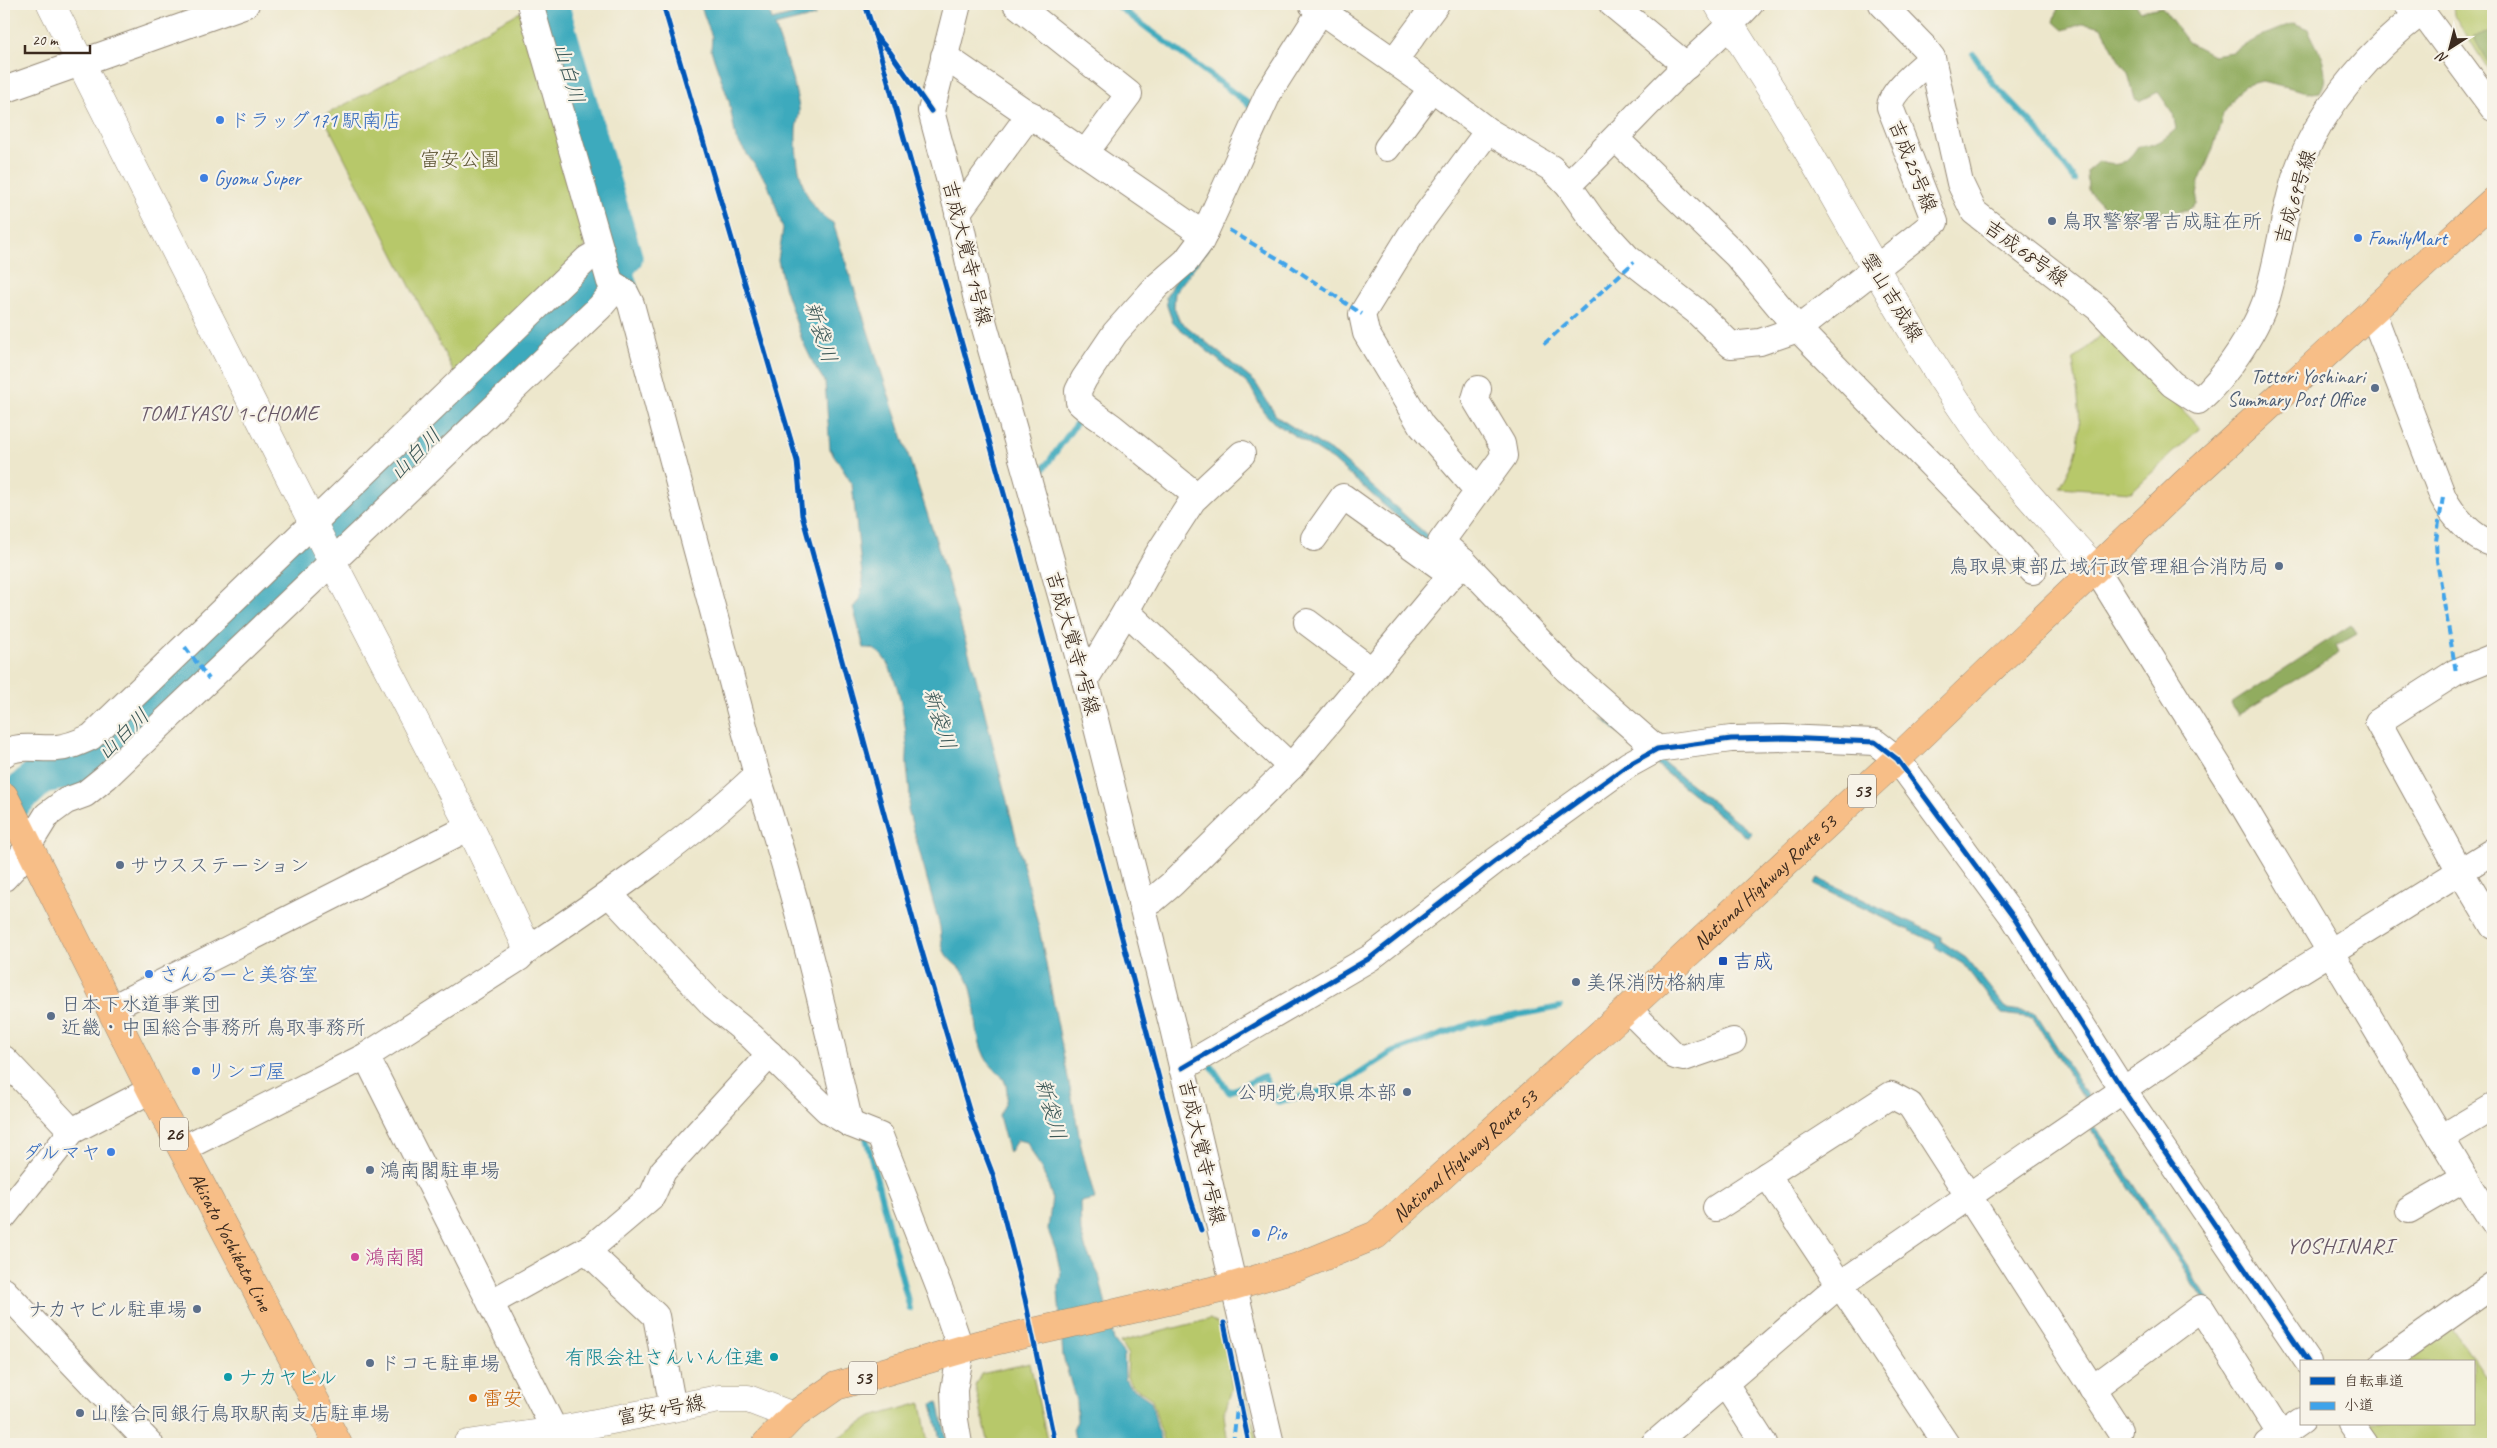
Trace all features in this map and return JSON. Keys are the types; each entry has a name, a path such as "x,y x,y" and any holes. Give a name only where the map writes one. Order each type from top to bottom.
{"main road":[{"name":"National Highway Route 53","path":"766,1444 794,1416 836,1386 969,1348 1233,1286 1298,1267 1376,1235 1628,1009 1897,758 2184,484 2493,201"},
{"name":"Akisato Yoshikata Line","path":"4,796 151,1090 338,1444"}],"street":[{"path":"51,4 323,543 470,827 528,949"},
{"path":"4,90 246,4"},
{"path":"4,754 11,748 58,748 74,745 91,737 323,543 600,307 608,271 530,4"},
{"name":"吉成大覚寺1号線","path":"958,4 931,111 958,212 978,306 1084,680 1141,902 1270,1444"},
{"path":"1016,4 1130,94 1086,152"},
{"path":"1394,61 1436,4"},
{"path":"1612,4 1687,66"},
{"path":"1568,185 1687,66 1724,15 1750,4"},
{"path":"1882,4 1924,47 1932,58"},
{"path":"1197,496 1164,472 1114,428 1086,409 1079,402 1078,390 1091,367 1115,333 1158,286 1186,262 1204,235 1269,92 1319,6"},
{"name":"吉成25号線","path":"1319,6 1488,131 1543,162 1568,185 1592,219 1628,258 1696,311 1731,345 1760,342 1798,329 1875,271 1914,237 1935,222 1892,116 1890,102 1900,89 1932,58"},
{"path":"2416,7 2493,108"},
{"name":"吉成69号線","path":"2198,401 2206,394 2236,356 2266,300 2301,162 2323,120 2350,81 2416,7"},
{"name":"雲山吉成線","path":"1724,15 1776,97 1875,271 1974,428 2037,506 2096,569"},
{"path":"944,56 1204,235"},
{"name":"吉成68号線","path":"1932,58 1960,183 1971,208 1979,218 2098,308 2172,384 2198,401"},
{"path":"1387,148 1432,88"},
{"path":"958,212 1030,114"},
{"path":"1478,491 1421,425 1366,334 1362,314 1410,236 1488,131"},
{"path":"1616,139 1737,256 1798,329 1997,532 2032,571"},
{"path":"1935,222 1943,216 1971,208"},
{"path":"4,878 16,865 23,832 66,801 95,787 587,259 608,271 625,292 631,304 758,775 786,867 818,989 850,1124"},
{"path":"2372,311 2440,492 2448,507 2459,520 2472,532 2493,544"},
{"path":"1457,568 1441,542 1501,461 1505,450 1475,399 1478,389"},
{"path":"1084,680 1158,554 1197,496 1242,454"},
{"path":"1314,538 1344,497 1457,568 1568,671 1657,749"},
{"path":"1141,902 1153,900 1172,884 1291,766 1457,568"},
{"path":"2096,569 2238,798 2493,1222"},
{"path":"1126,611 1291,766"},
{"path":"1307,622 1371,670"},
{"path":"2493,657 2456,672 2378,722 2460,871 2493,926"},
{"path":"1182,1068 1370,958 1495,861 1628,765 1657,749 1732,738 1875,742 1897,758 2014,918 2122,1090 2307,1360"},
{"path":"182,1149 366,1056 519,958 528,949 609,894 735,796 758,775"},
{"path":"110,1009 470,827"},
{"path":"1654,1444 1839,1285 2269,990 2493,851"},
{"path":"609,894 714,1006 770,1054 827,1110 850,1124 880,1136 941,1292 969,1348 954,1390 955,1420 959,1444"},
{"path":"1628,1009 1675,1056 1684,1058 1733,1041"},
{"path":"492,1302 586,1250 652,1196 663,1171 770,1054"},
{"path":"366,1056 492,1302 555,1431"},
{"path":"4,1059 72,1131"},
{"path":"4,1216 72,1131 151,1090"},
{"path":"1716,1208 1891,1096 1910,1105 2119,1430"},
{"path":"2442,1138 2493,1107"},
{"path":"1767,1175 1946,1444"},
{"path":"2409,1210 2465,1178"},
{"path":"586,1250 656,1316 673,1408"},
{"path":"2387,1360 2493,1285"},
{"path":"4,1291 150,1444"},
{"path":"2092,1389 2201,1308 2289,1434"},
{"path":"1724,1382 1764,1444"},
{"name":"富安4号線","path":"467,1444 555,1431 719,1399 748,1399 794,1416"},
{"path":"2352,1426 2365,1444"}],"green space":[{"path":"2059,4 2135,4 2141,11 2162,7 2188,42 2213,55 2232,52 2264,35 2294,23 2308,29 2316,44 2324,68 2324,84 2320,92 2312,93 2262,81 2243,86 2223,114 2214,146 2199,182 2196,204 2187,211 2158,212 2141,218 2114,218 2088,190 2087,171 2099,161 2112,164 2122,163 2130,157 2138,146 2154,144 2163,139 2176,129 2173,113 2158,92 2140,101 2135,99 2128,73 2118,59 2102,27 2085,23 2063,30 2054,22"},
{"path":"2453,4 2493,4 2493,77 2454,15"},
{"name":"富安公園","path":"524,10 588,240 583,251 455,374 323,116"},
{"path":"2493,32 2493,72 2473,36"},
{"path":"2106,330 2200,428 2131,492 2060,487 2074,459 2079,435 2079,410 2073,361"},
{"path":"2351,625 2357,634 2336,646 2339,653 2238,715 2231,704"},
{"path":"1210,1319 1218,1324 1229,1365 1232,1388 1224,1415 1228,1444 1164,1444 1152,1399 1130,1384 1127,1377 1128,1355 1120,1342"},
{"path":"2453,1328 2493,1388 2493,1444 2380,1444 2367,1426 2474,1426 2474,1360 2409,1360"},
{"path":"1237,1356 1258,1444 1253,1444"},
{"path":"1030,1363 1048,1444 989,1444 975,1386 981,1374"},
{"path":"921,1403 928,1444 828,1444 871,1417"}],"water":[{"name":"新袋川","path":"700,4 767,4 772,20 814,9 815,16 775,26 792,77 799,108 796,144 802,183 814,206 822,216 833,223 937,544 974,670 1039,928 1082,1150 1095,1199 1080,1202 1081,1232 1086,1250 1099,1275 1114,1341 1124,1354 1125,1378 1128,1385 1151,1401 1161,1444 1076,1444 1073,1429 1077,1420 1076,1401 1063,1356 1058,1291 1061,1274 1056,1251 1048,1230 1052,1197 1047,1181 1027,1142 1017,1140 1009,1153 999,1116 1007,1098 1006,1085 985,1057 981,1048 974,1000 967,977 947,956 942,946 940,927 908,809 910,793 907,746 898,692 889,666 883,656 874,649 864,648 853,607 859,602 863,584 852,484 830,449 825,382 802,340 784,286 778,260 783,229 767,182 736,139 729,101 711,50 712,37"},
{"path":"1287,80 1207,250 1175,293 1174,307 1179,320 1255,382 1277,417 1337,455 1435,542 1431,547 1333,460 1273,422 1263,411 1250,386 1173,323 1167,306 1166,297 1170,289"},
{"path":"1602,718 1638,742 1752,833 1748,838 1634,747"},
{"path":"1818,878 1942,937 1941,941 1966,958 2007,1009 2036,1013 2090,1100 2086,1102 2033,1018 2002,1014 1963,964 1935,947 1936,943 1815,885"},
{"path":"2095,1127 2219,1315 2215,1317 2091,1129"},
{"path":"938,1402 948,1444 941,1444 932,1404"}],"waterway":[{"name":"山白川","path":"4,809 42,774 88,767 326,537 425,448 438,431 566,311 575,310 623,257 549,4"},
{"path":"1115,4 1254,108"},
{"path":"1339,13 1347,4"},
{"path":"1973,54 1992,82 2037,129 2075,180"},
{"path":"623,257 631,272 636,291"},
{"path":"1037,478 1083,414"},
{"path":"1212,1067 1229,1092 1264,1076 1278,1102 1339,1087 1391,1053 1470,1024 1560,1007"},
{"path":"866,1138 910,1309"}],"marked path":[{"path":"1229,230 1289,265 1362,314"},
{"path":"1544,344 1634,262"},
{"path":"2443,497 2436,541 2437,561 2456,672"},
{"path":"185,647 209,679"},
{"path":"1233,1444 1237,1408"}],"cycle path":[{"path":"663,4 797,461 802,515 920,945 972,1120 993,1175 1025,1299 1055,1444"},
{"path":"865,4 875,35 890,52 931,111"},
{"path":"875,35 1021,554 1191,1200 1201,1230"},
{"path":"1182,1068 1370,958 1495,861 1628,765 1657,749 1731,739 1784,738 1875,742 1897,759 2014,918 2123,1090 2307,1360"},
{"path":"1224,1323 1249,1444"}],"place":[{"name":"ドラッグ171 駅南店","path":"220,120"},
{"name":"Gyomu Super","path":"204,178"},
{"name":"鳥取警察署吉成駐在所","path":"2052,221"},
{"name":"FamilyMart","path":"2358,238"},
{"name":"Tottori Yoshinari Summary Post Office","path":"2375,388"},
{"name":"鳥取県東部広域行政管理組合消防局","path":"2279,566"},
{"name":"サウスステーション","path":"120,865"},
{"name":"吉成","path":"1723,961"},
{"name":"さんるーと美容室","path":"149,974"},
{"name":"美保消防格納庫","path":"1576,982"},
{"name":"日本下水道事業団 近畿・中国総合事務所 鳥取事務所","path":"51,1016"},
{"name":"リンゴ屋","path":"196,1071"},
{"name":"公明党鳥取県本部","path":"1407,1092"},
{"name":"ダルマヤ","path":"111,1152"},
{"name":"鴻南閣駐車場","path":"370,1170"},
{"name":"Pio","path":"1256,1233"},
{"name":"鴻南閣","path":"355,1257"},
{"name":"ナカヤビル駐車場","path":"197,1309"},
{"name":"有限会社さんいん住建","path":"774,1357"},
{"name":"ドコモ駐車場","path":"370,1363"},
{"name":"ナカヤビル","path":"228,1377"},
{"name":"雷安","path":"473,1398"},
{"name":"山陰合同銀行鳥取駅南支店駐車場","path":"80,1413"}],"district":[{"name":"TOMIYASU 1-CHOME","path":"229,413"},
{"name":"YOSHINARI","path":"2340,1246"}]}
